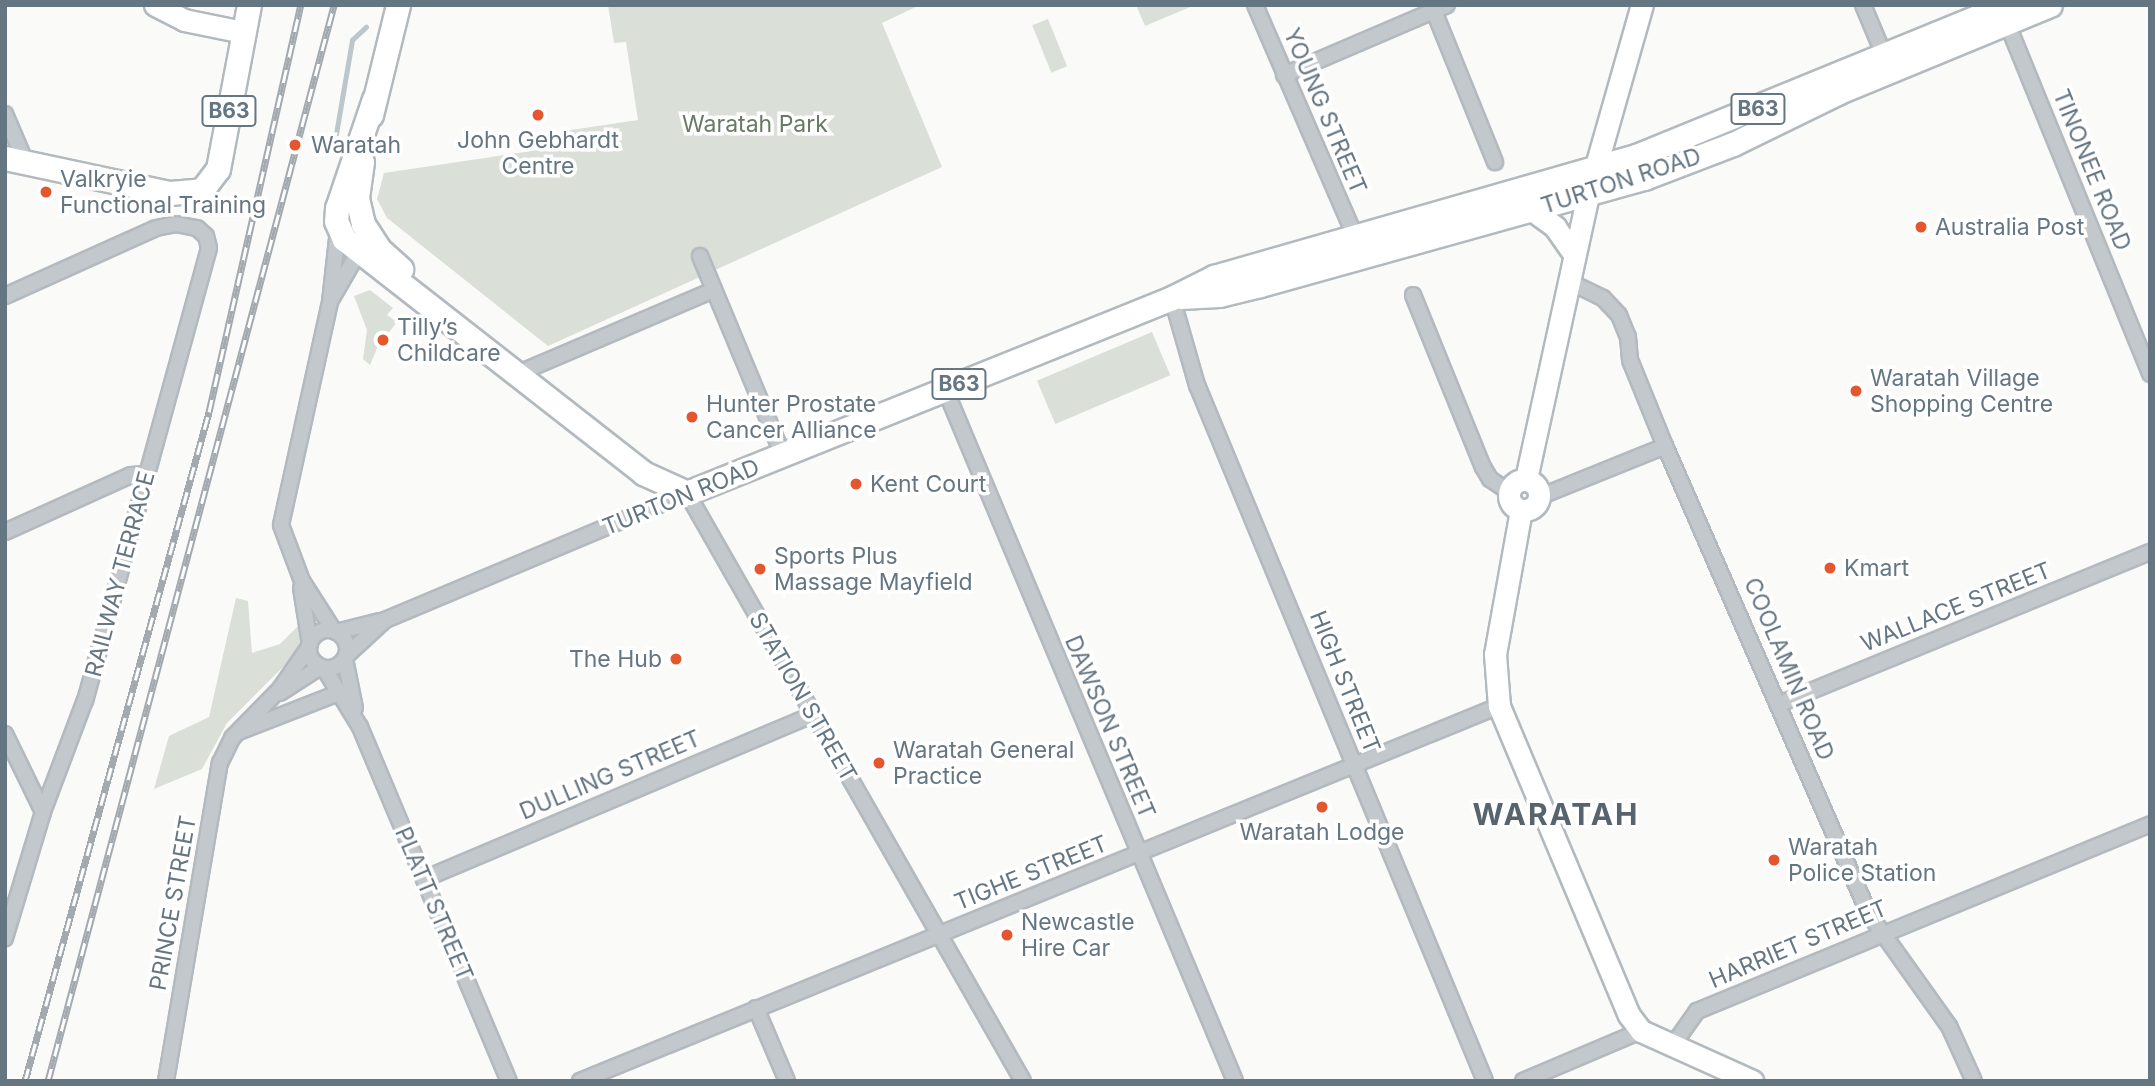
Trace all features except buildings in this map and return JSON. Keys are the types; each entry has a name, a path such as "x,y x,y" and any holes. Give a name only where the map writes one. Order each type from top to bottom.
{"main road":[{"name":"B63","path":"16,161 177,194 206,186 220,162 249,5"},
{"path":"358,253 351,219 353,183 398,5"},
{"name":"TURTON ROAD","path":"687,493 1172,298 1214,277 1354,234 1597,168 1730,120 1884,55 2006,14 2050,5"},
{"name":"TURTON ROAD","path":"1172,298 1219,295 1588,194 1733,144 2006,14"},
{"path":"353,183 336,218 338,229 358,253 519,373 648,477 687,493"},
{"path":"353,183 360,217 379,249 519,373"}],"street":[{"path":"155,5 184,20 243,32"},
{"name":"YOUNG STREET","path":"1255,5 1354,234"},
{"path":"1526,479 1588,194 1642,5"},
{"path":"1863,5 1884,55"},
{"path":"1284,75 1441,8 1495,162"},
{"name":"TINONEE ROAD","path":"2006,14 2150,374"},
{"path":"5,114 16,161"},
{"path":"1532,210 1555,226 1574,254"},
{"name":"RAILWAY TERRACE","path":"5,296 156,228 176,224 197,228 206,236 209,248 85,700 43,812 5,938"},
{"path":"298,573 311,659 322,668 336,667 346,657 346,642 335,631 298,573 284,539 282,520 330,302 338,229"},
{"path":"330,302 358,253"},
{"path":"700,256 783,455"},
{"name":"COOLAMIN ROAD","path":"1568,281 1603,298 1619,315 1628,337 1630,360 1665,446 1868,914 1949,1026 1974,1081"},
{"path":"519,373 714,290"},
{"path":"1413,295 1483,467 1490,479 1508,492 1512,505 1521,510 1534,506 1539,497 1665,446"},
{"name":"HIGH STREET","path":"1172,298 1197,385 1485,1081"},
{"name":"DAWSON STREET","path":"945,389 1235,1081"},
{"path":"5,532 131,475 147,474"},
{"path":"1508,492 1515,482 1526,479"},
{"path":"1526,479 1536,486 1539,497"},
{"name":"TURTON ROAD","path":"335,631 385,620 687,493"},
{"name":"STATION STREET","path":"687,493 1023,1081"},
{"path":"1521,510 1495,654 1499,706 1635,1023 1673,1045 1752,1081"},
{"name":"WALLACE STREET","path":"1779,704 2150,552"},
{"name":"TURTON ROAD","path":"346,657 385,620"},
{"path":"309,645 321,631 335,631"},
{"name":"PRINCE STREET","path":"166,1081 219,769 234,735 273,697 309,645"},
{"name":"PLATT STREET","path":"346,657 359,727"},
{"name":"PRINCE STREET","path":"273,697 322,668"},
{"name":"PLATT STREET","path":"322,668 341,692 359,727 509,1081"},
{"path":"234,735 341,692"},
{"name":"TIGHE STREET","path":"580,1081 1499,706"},
{"name":"DULLING STREET","path":"424,879 814,714"},
{"path":"5,734 43,812"},
{"name":"HARRIET STREET","path":"1673,1045 1697,1011 2150,824"},
{"path":"756,1008 787,1081"},
{"path":"1523,1081 1635,1023"}],"green space":[{"name":"Waratah Park","path":"608,5 920,5 882,23 942,167 548,346 387,218 377,199 384,173 565,146 564,131 638,120 626,42 614,43"},
{"path":"1136,5 1195,5 1145,26"},
{"path":"1048,19 1067,66 1051,73 1032,25"},
{"path":"370,290 393,308 387,315 397,322 378,346 370,365 363,359 367,330 354,296"},
{"path":"1152,332 1170,375 1055,424 1037,381"},
{"path":"236,598 248,601 252,653 280,644 303,621 300,650 227,723 202,769 154,789 169,736 209,717"}],"waterway":[{"path":"336,134 352,40 366,27"}],"railway":[{"path":"25,1081 209,412 301,5"},
{"path":"48,1081 334,5"}],"place":[{"name":"John Gebhardt Centre","path":"538,115"},
{"name":"Waratah","path":"295,145"},
{"name":"Valkryie Functional Training","path":"46,192"},
{"name":"Australia Post","path":"1921,227"},
{"name":"Tilly’s Childcare","path":"383,340"},
{"name":"Waratah Village Shopping Centre","path":"1856,391"},
{"name":"Hunter Prostate Cancer Alliance","path":"692,417"},
{"name":"Kent Court","path":"856,484"},
{"name":"Kmart","path":"1830,568"},
{"name":"Sports Plus Massage Mayfield","path":"760,569"},
{"name":"The Hub","path":"676,659"},
{"name":"Waratah General Practice","path":"879,763"},
{"name":"Waratah Lodge","path":"1322,807"},
{"name":"Waratah Police Station","path":"1774,860"},
{"name":"Newcastle Hire Car","path":"1007,935"}],"district":[{"name":"WARATAH","path":"1556,814"}]}
